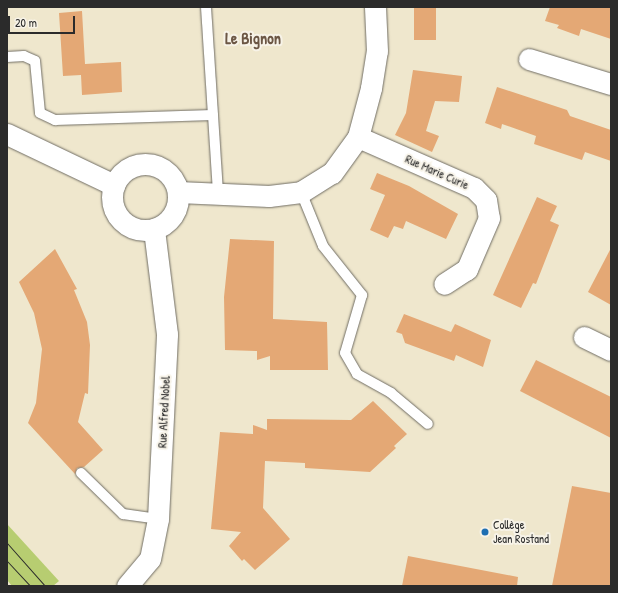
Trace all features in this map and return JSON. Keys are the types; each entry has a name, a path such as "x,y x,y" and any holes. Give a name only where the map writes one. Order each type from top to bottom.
{"street":[{"path":"178,192 218,192 269,196 301,192 332,173 358,137 376,51 375,7"},
{"path":"529,59 611,84"},
{"path":"7,134 114,185"},
{"name":"Rue Marie Curie","path":"358,137 474,188 486,200 489,218 467,270 444,284"},
{"path":"148,164 168,173 178,192 176,210 163,225 154,229 144,230 124,223 113,206 114,185 128,169 148,164"},
{"name":"Rue Alfred Nobel","path":"127,586 150,559 158,519 167,334 154,229"},
{"path":"584,337 611,350"}],"lane":[{"path":"206,7 218,192"},
{"path":"7,56 24,56 35,62 40,113 55,120 213,115"},
{"path":"301,192 323,246 362,295 345,353 357,374 391,393 428,424"},
{"path":"81,473 123,514 158,519"}],"green space":[{"path":"7,524 59,581 53,586 12,586 7,580"}],"building":[{"path":"414,7 436,7 436,40 414,40"},
{"path":"550,7 611,7 611,39 581,29 579,36 557,28 559,25 545,21"},
{"path":"82,11 85,64 121,62 122,92 82,95 81,75 63,76 59,13"},
{"path":"413,70 462,76 459,102 435,101 426,131 439,136 432,152 395,135 406,113"},
{"path":"497,87 567,110 570,116 611,130 611,161 585,152 582,160 534,144 536,136 502,124 501,129 485,123"},
{"path":"377,173 409,186 458,214 446,239 406,221 403,229 394,226 388,238 370,230 385,195 370,189"},
{"path":"537,197 557,206 550,221 559,225 536,284 533,283 521,308 493,295"},
{"path":"230,239 274,241 273,319 327,322 328,370 270,370 270,356 257,360 257,351 225,350 224,297"},
{"path":"611,248 611,305 588,292"},
{"path":"55,249 77,289 74,290 87,322 90,345 88,394 85,393 78,422 103,450 84,467 77,468 75,474 28,423 36,403 42,349 34,313 19,282"},
{"path":"404,314 451,332 455,324 491,340 483,367 456,355 454,361 405,343 402,334 396,332"},
{"path":"536,360 611,397 611,438 520,391"},
{"path":"373,401 407,434 394,446 396,448 370,472 305,468 305,463 265,461 263,508 290,539 255,570 244,559 242,561 229,546 241,532 211,529 220,432 253,434 253,425 267,430 267,419 351,420"},
{"path":"572,486 611,493 611,586 552,586"},
{"path":"408,556 518,577 517,586 402,586"}],"tram line":[{"path":"7,543 45,586"},
{"path":"7,561 30,586"}],"place":[{"name":"Collège Jean Rostand","path":"485,532"}],"district":[{"name":"Le Bignon","path":"253,38"}]}
